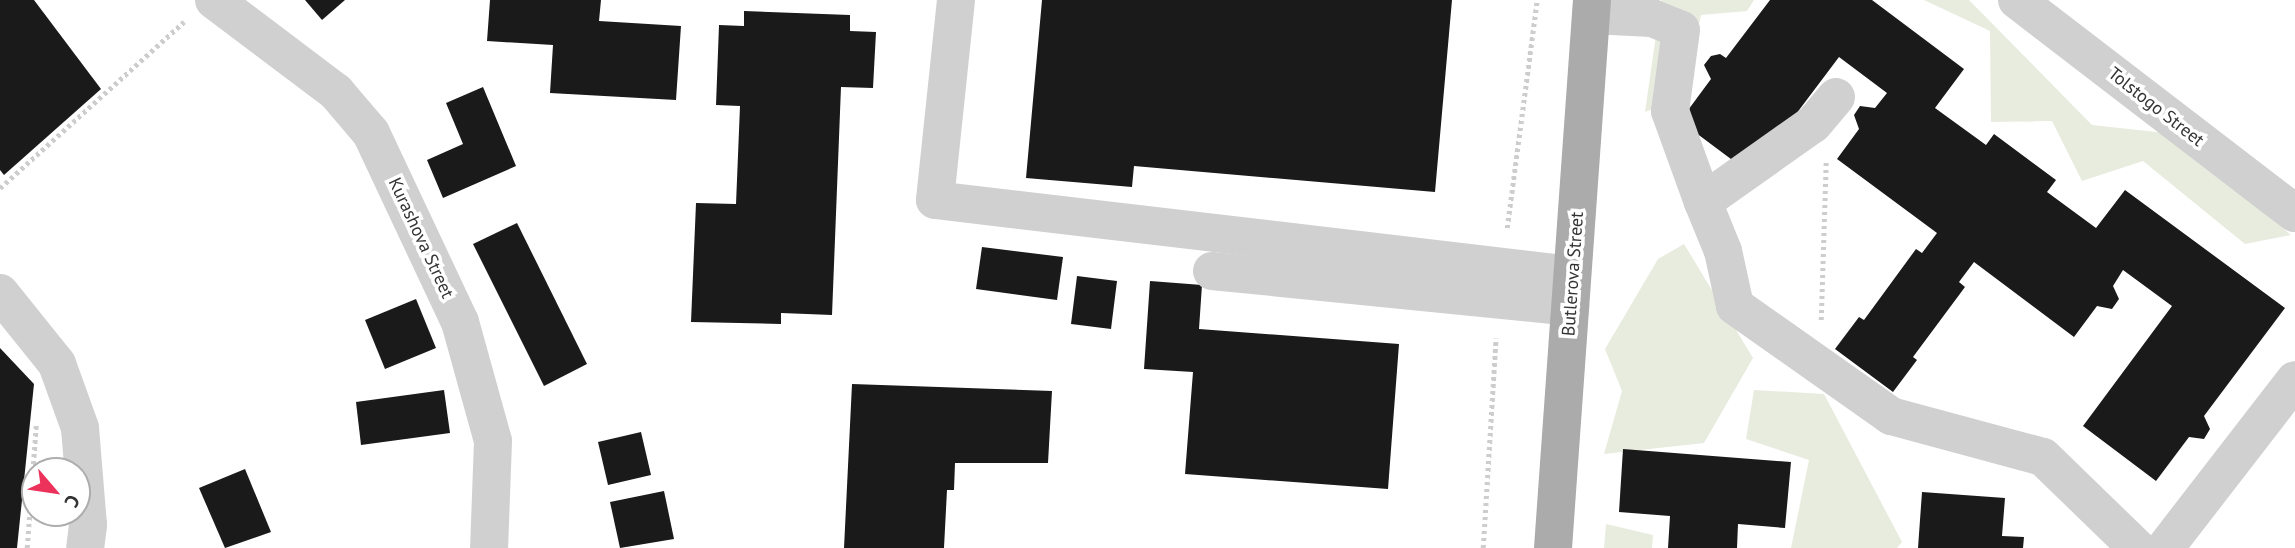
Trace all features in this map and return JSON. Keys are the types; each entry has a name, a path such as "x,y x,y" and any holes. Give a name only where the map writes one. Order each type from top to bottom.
{"main road":[{"name":"Butlerova Street","path":"1553,548 1591,7"}],"street":[{"path":"956,0 935,200 1571,291"},
{"name":"Tolstogo Street","path":"2017,0 2295,214"},
{"path":"1591,7 1652,18 1681,30 1670,111 1723,251 1735,306 1820,363 1891,416 2043,457 2137,548"},
{"name":"Kurashova Street","path":"201,9 336,92 371,133 460,322 492,441 489,548"},
{"path":"1703,202 1824,111"},
{"path":"1212,271 1571,291"},
{"path":"0,293 57,364 80,428 88,526 85,548"},
{"path":"2165,548 2295,380"}],"path":[{"path":"0,188 201,9"},
{"path":"1820,363 1827,164 1824,111"},
{"path":"27,548 37,412"}],"shaded area":[{"path":"1661,0 1754,0 1747,11 1701,15 1682,98 1645,112"},
{"path":"1924,0 1969,0 2092,125 2166,133 2291,235 2245,244 2143,161 2082,181 2052,121 1991,122 1990,31"},
{"path":"1684,244 1753,358 1704,443 1604,454 1622,391 1605,349 1658,259"},
{"path":"1754,390 1824,394 1902,542 1897,548 1791,548 1809,460 1746,439"},
{"path":"1606,524 1653,535 1652,548 1604,548"}],"building":[{"path":"0,0 34,0 101,89 4,175 0,170"},
{"path":"305,0 345,0 322,20"},
{"path":"490,0 601,0 599,21 681,26 676,100 550,93 553,45 487,41"},
{"path":"1042,0 1452,0 1435,192 1134,166 1132,187 1026,178"},
{"path":"1770,0 1872,0 1964,69 1935,108 1986,145 1994,134 2056,180 2047,192 2096,228 2125,190 2285,308 2204,416 2210,429 2204,439 2189,437 2156,481 2083,426 2172,306 2123,270 2113,286 2119,299 2112,309 2097,306 2074,337 1974,262 1959,282 1965,287 1913,357 1917,360 1893,392 1835,349 1859,317 1864,320 1916,249 1922,253 1937,233 1837,159 1859,129 1854,115 1860,106 1875,108 1887,93 1839,57 1751,174 1680,121 1711,79 1704,65 1711,56 1720,54 1726,58"},
{"path":"744,11 850,15 850,31 876,32 873,88 841,87 832,315 781,313 781,324 691,322 696,203 736,204 740,106 716,105 719,25 744,26"},
{"path":"483,87 516,166 443,198 427,160 463,144 446,103"},
{"path":"517,223 587,364 544,386 473,244"},
{"path":"982,247 1063,257 1057,300 976,289"},
{"path":"1077,276 1117,281 1111,329 1071,324"},
{"path":"1150,281 1202,285 1199,329 1399,344 1388,489 1185,474 1193,372 1144,369"},
{"path":"416,299 436,348 385,369 365,320"},
{"path":"0,348 34,384 26,457 21,457 21,509 17,548 0,548"},
{"path":"852,384 1052,391 1048,463 955,463 954,490 947,490 944,548 844,548"},
{"path":"444,390 450,433 361,445 356,402"},
{"path":"641,432 651,475 608,485 598,442"},
{"path":"1623,449 1791,462 1785,528 1738,524 1737,548 1668,548 1670,516 1619,512"},
{"path":"245,469 271,532 225,548 199,488"},
{"path":"664,491 674,539 620,548 610,502"},
{"path":"1922,492 2005,498 2002,536 2024,537 2023,548 1918,548"}]}
